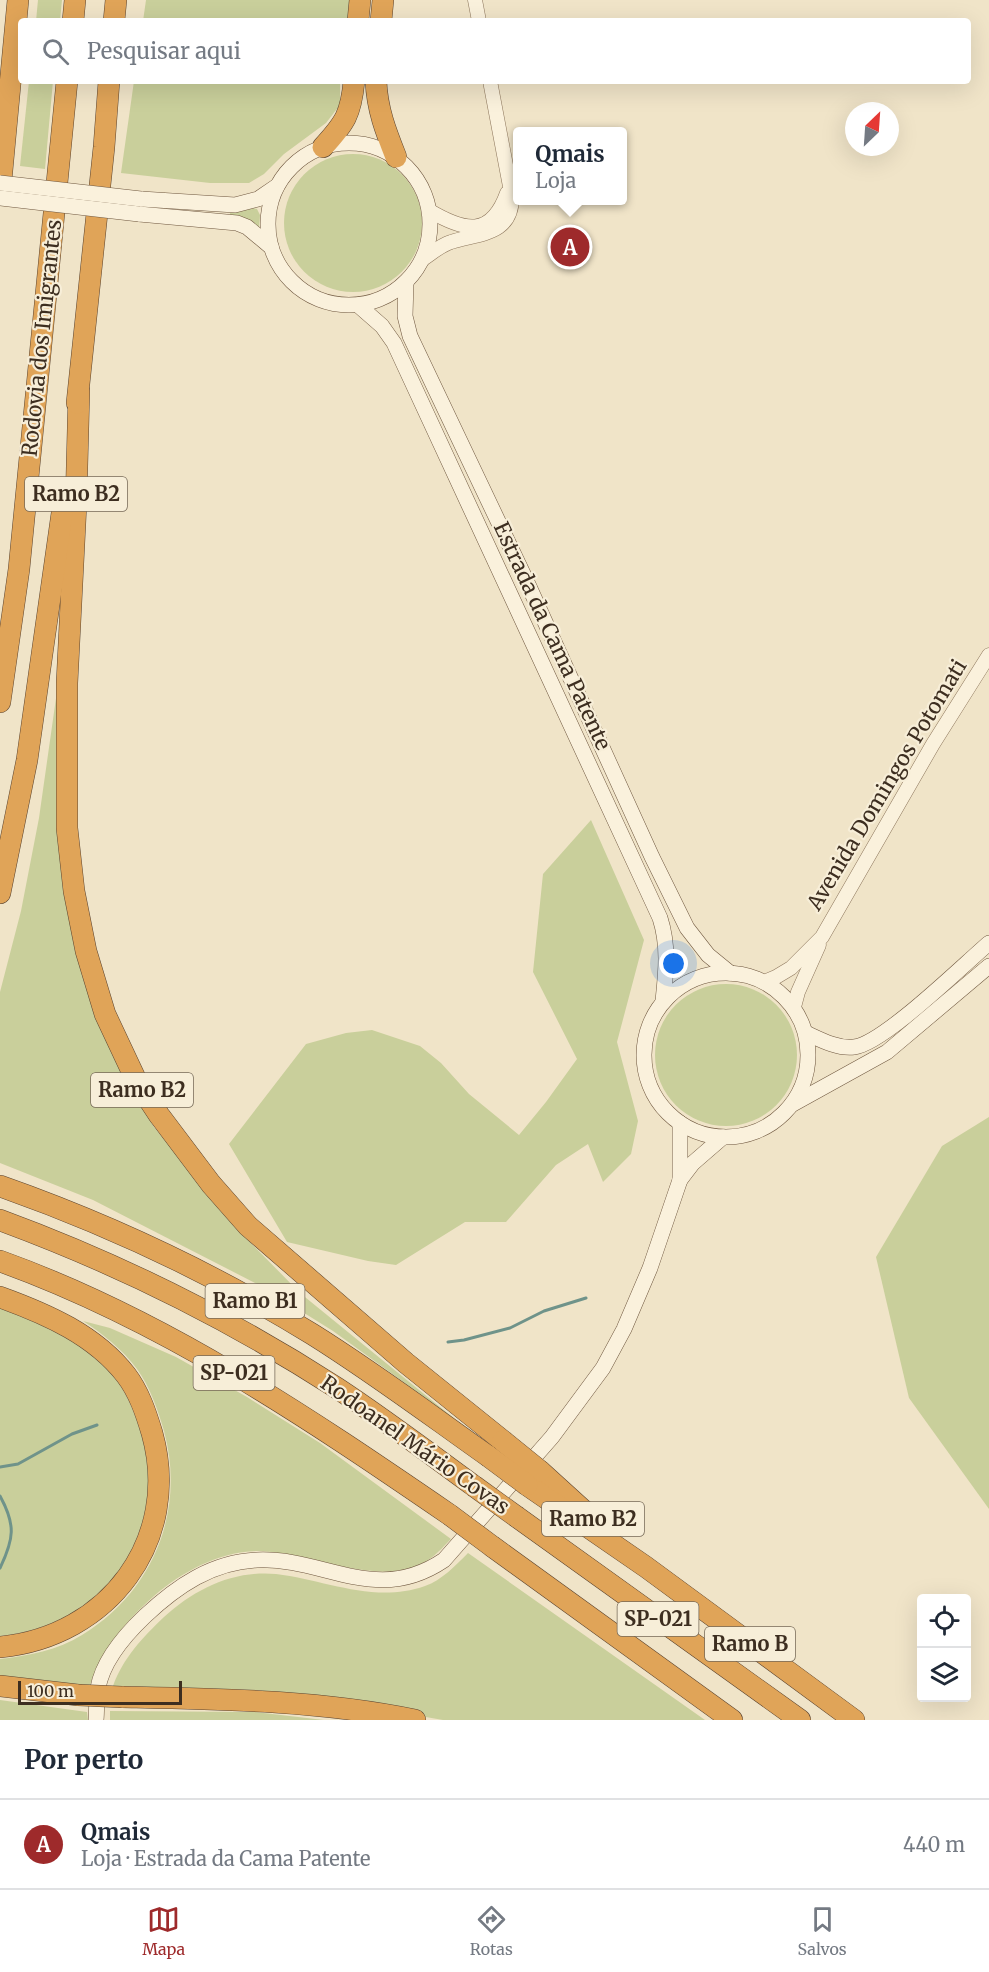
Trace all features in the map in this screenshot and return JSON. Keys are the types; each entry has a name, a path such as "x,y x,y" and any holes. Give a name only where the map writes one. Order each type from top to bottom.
{"highway":[{"path":"0,192 18,0"},
{"path":"73,18 75,0"},
{"path":"114,18 116,0"},
{"path":"358,18 360,0"},
{"path":"381,18 383,0"},
{"name":"Rodovia dos Imigrantes","path":"0,702 19,569 67,84"},
{"path":"0,893 27,760 79,391 109,84"},
{"path":"323,147 341,128 348,114 354,84"},
{"path":"376,84 376,98 382,122 396,157"},
{"name":"Ramo B2","path":"79,391 67,683 67,828 74,891 86,951 105,1014 136,1080 159,1115 211,1184 248,1226 406,1363 503,1441 533,1478 646,1567"},
{"name":"Ramo B1","path":"0,1185 95,1223 176,1260 253,1300 313,1335 383,1381 488,1456 533,1478"},
{"name":"Rodoanel Mário Covas","path":"0,1220 74,1250 219,1318 338,1389 800,1720"},
{"name":"Rodoanel Mário Covas","path":"0,1261 98,1301 184,1344 326,1430 450,1515 732,1720"},
{"path":"0,1297 77,1331 112,1359 128,1377 141,1400 155,1445 160,1484 154,1519 139,1560 125,1581 101,1606 76,1625 61,1632 36,1641 0,1647"},
{"name":"Ramo B","path":"646,1567 854,1720"},
{"path":"0,1686 78,1695 252,1699 327,1706 415,1720"}],"main road":[{"path":"0,198 140,206 235,205 258,199 277,186 296,162 323,147 348,143 373,146 396,157 412,172 424,191 430,211 430,236 423,259 406,282 384,298 358,305 330,303 304,291 284,272 271,247 268,216 277,186"},
{"path":"0,183 237,223 247,227 271,247"},
{"name":"Estrada da Cama Patente","path":"406,282 405,316 410,336 526,580 652,857 687,928 708,955 730,973"},
{"name":"Estrada da Cama Patente","path":"358,305 382,326 394,343 660,918 667,950 663,1001"},
{"path":"806,1033 838,1046 853,1048 868,1044 907,1015 989,943"},
{"path":"793,1104 887,1052 989,966"},
{"path":"730,973 753,977 764,982 785,997 794,1007 806,1033 809,1052 807,1070 802,1088 793,1104 782,1117 746,1135 723,1137 700,1133 680,1123 666,1112 656,1098 648,1082 644,1066 647,1031 654,1015 663,1001 677,988 693,979 711,974 730,973"},
{"path":"680,1123 680,1180"},
{"path":"96,1720 97,1690 100,1678 117,1649 139,1622 158,1605 184,1584 207,1572 230,1564 267,1560 353,1577 387,1580 421,1573 444,1560 565,1422 603,1368 624,1329 650,1268 680,1180 693,1163 723,1137"}],"street":[{"path":"476,0 479,18"},
{"path":"423,259 449,242 476,237 497,228 512,204 491,84"},
{"path":"430,211 449,223 462,227 475,227 487,222 497,214 509,186"},
{"name":"Avenida Domingos Potomati","path":"794,1007 798,992 822,937 933,744 989,655"},
{"name":"Avenida Domingos Potomati","path":"764,982 791,968 822,937"}],"green space":[{"path":"38,0 62,0 60,18 36,18"},
{"path":"146,0 353,0 350,18 143,18"},
{"path":"29,84 53,84 45,169 20,166"},
{"path":"134,84 340,84 340,105 326,123 284,154 264,174 249,183 210,183 121,173"},
{"path":"353,154 379,159 402,174 417,197 422,223 417,249 402,272 379,287 353,292 327,287 304,272 289,249 284,223 289,197 304,174 327,159"},
{"path":"257,209 260,215 259,230 230,216 230,213"},
{"path":"62,656 60,783 121,1071 154,1127 246,1238 300,1293 456,1420 333,1331 261,1286 93,1200 0,1163 0,992 21,911 39,818"},
{"path":"591,820 644,940 617,1042 638,1121 631,1154 603,1182 588,1144 556,1165 506,1222 465,1222 396,1265 368,1261 287,1242 229,1144 306,1044 346,1033 372,1030 420,1046 441,1063 469,1094 519,1135 577,1059 533,972 543,874"},
{"path":"726,984 753,990 776,1005 791,1028 797,1055 791,1082 776,1105 753,1120 726,1126 699,1120 676,1105 661,1082 655,1055 661,1028 676,1005 699,990"},
{"path":"989,1117 989,1509 909,1398 876,1257 942,1146"},
{"path":"0,1308 33,1321 80,1346 118,1382 129,1401 142,1436 148,1473 146,1508 136,1540 119,1570 97,1595 69,1615 36,1629 0,1636"},
{"path":"83,1321 110,1328 176,1357 247,1397 320,1443 451,1539 431,1558 412,1567 391,1571 369,1571 257,1551 215,1559 176,1579 143,1606 107,1649 89,1688 0,1679 0,1659 32,1654 63,1645 107,1617 128,1596 145,1573 158,1547 166,1519 170,1491 170,1461 164,1431 153,1399 142,1376 125,1355"},
{"path":"468,1553 705,1720 443,1720 305,1696 255,1690 113,1686 128,1657 156,1625 189,1598 230,1578 276,1574 350,1589 387,1593 425,1586 448,1572"},
{"path":"0,1700 87,1712 88,1720 0,1720"},
{"path":"110,1711 255,1712 324,1720 110,1720"}],"waterway":[{"path":"448,1342 510,1328 544,1311 586,1298"},
{"path":"0,1467 18,1464 72,1434 97,1425"},
{"path":"0,1496 11,1524 8,1549 0,1568"}],"place":[{"name":"Qmais","path":"570,247"}]}
